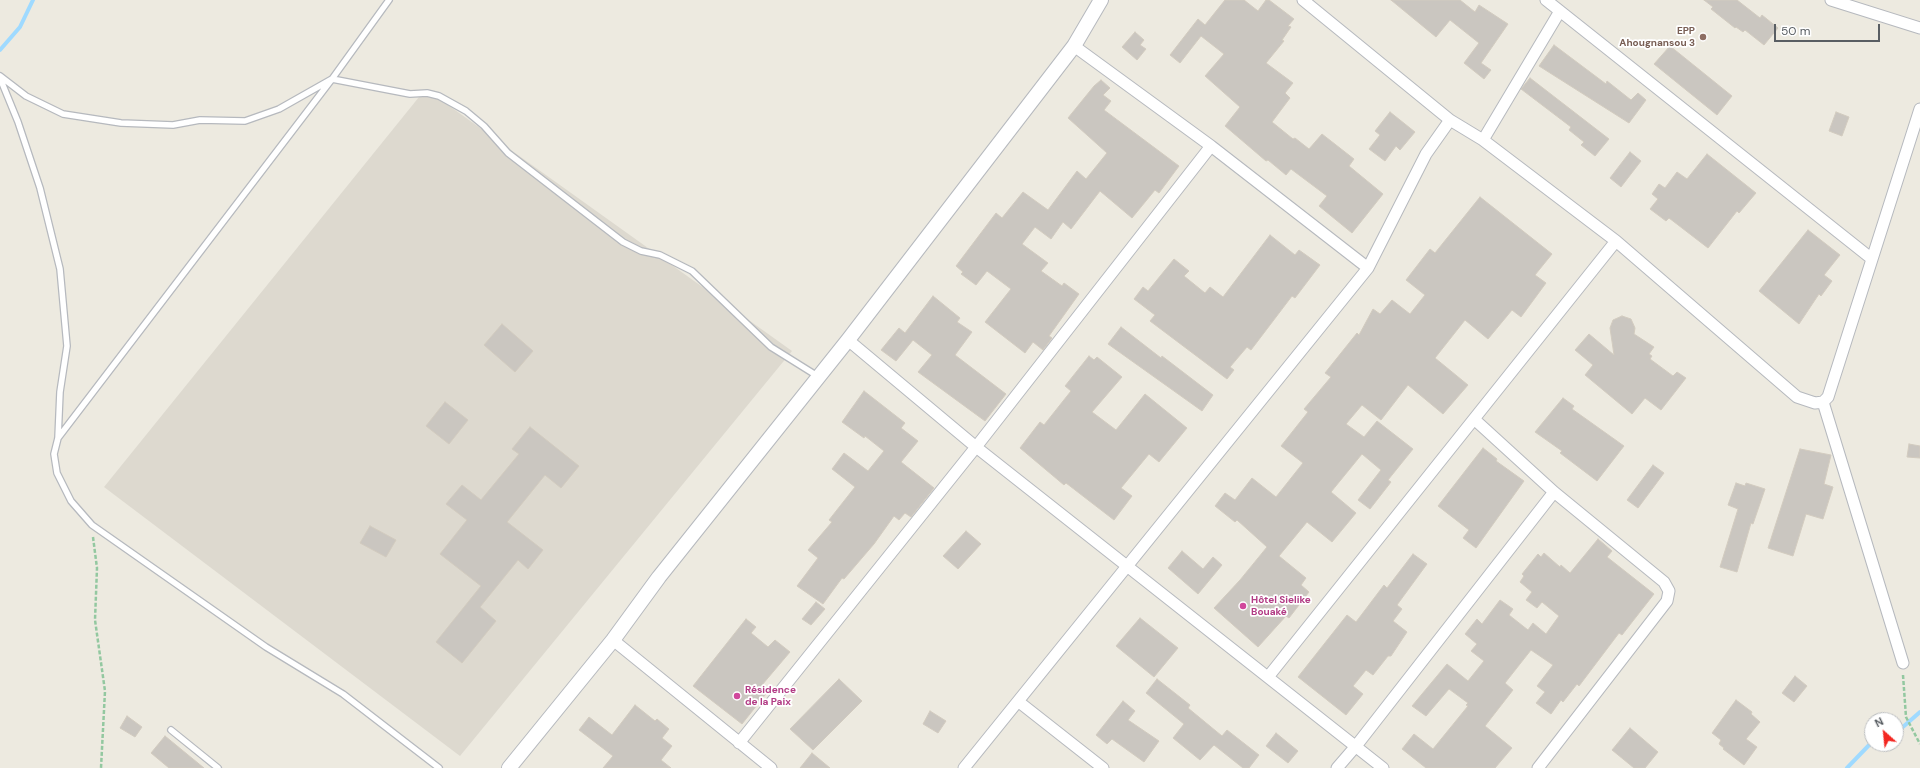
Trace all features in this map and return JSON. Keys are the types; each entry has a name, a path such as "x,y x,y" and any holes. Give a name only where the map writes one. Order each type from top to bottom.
{"street":[{"path":"509,768 613,640 659,577 848,340 1074,46 1101,0"},
{"path":"1302,0 1450,120 1483,140 1616,241 1797,396 1816,402 1823,402 1828,397 1920,109"},
{"path":"1546,0 1872,259"},
{"path":"1831,0 1920,28"},
{"path":"1483,140 1560,11"},
{"path":"1074,46 1211,146 1368,268"},
{"path":"964,768 1019,702 1368,268 1426,154 1450,120"},
{"path":"739,743 976,447 1211,146"},
{"path":"1268,677 1616,241"},
{"path":"848,340 976,447 1129,565 1384,768"},
{"path":"1823,402 1903,663"},
{"path":"1474,419 1554,492 1664,582 1669,591 1667,601 1538,768"},
{"path":"1337,768 1356,746 1554,492"},
{"path":"613,640 771,768"},
{"path":"1019,702 1103,768"}],"lane":[{"path":"58,438 332,79 389,0"},
{"path":"0,77 26,96 63,114 121,123 173,125 200,120 245,121 279,109 332,79 410,94 427,93 439,96 466,111 484,126 508,153 623,242 641,251 660,255 692,271 771,347 819,377"},
{"path":"0,77 18,122 40,188 60,269 67,346 60,392 58,438 54,454 57,473 71,501 92,525 266,647 343,694 439,768"},
{"path":"171,730 218,768"}],"path":[{"path":"92,525 97,568 95,620 105,691 101,768"},
{"path":"1903,663 1906,717 1920,744"}],"shaded area":[{"path":"434,95 792,351 460,756 104,487 419,97"}],"building":[{"path":"1225,0 1244,0 1258,11 1266,0 1269,0 1294,19 1288,26 1291,27 1282,40 1284,41 1266,63 1293,83 1285,93 1290,98 1272,122 1293,139 1295,138 1309,149 1322,134 1354,159 1349,166 1383,194 1352,233 1319,206 1327,196 1291,169 1286,175 1268,160 1266,161 1225,126 1240,107 1205,76 1224,54 1201,36 1180,63 1170,55 1198,19 1205,25"},
{"path":"1391,0 1460,0 1475,12 1479,5 1508,24 1481,63 1491,70 1484,79 1464,63 1479,43 1450,20 1436,37"},
{"path":"1704,0 1737,0 1760,18 1762,15 1778,28 1764,45 1745,30 1743,32 1736,27 1735,28 1711,9 1713,7"},
{"path":"1135,32 1144,40 1140,45 1146,49 1137,60 1122,47"},
{"path":"1554,45 1606,84 1607,81 1631,100 1638,93 1646,100 1629,123 1539,66"},
{"path":"1670,46 1732,96 1717,115 1654,64"},
{"path":"1530,78 1609,139 1595,156 1581,145 1584,142 1569,130 1571,127 1521,89"},
{"path":"1101,80 1110,88 1103,95 1111,101 1104,110 1179,166 1159,193 1155,190 1132,218 1100,191 1071,229 1063,222 1051,239 1035,227 1022,244 1048,263 1041,271 1062,286 1064,283 1079,294 1049,336 1052,338 1043,350 1033,342 1025,353 985,322 1011,289 987,271 976,285 961,274 963,272 956,266 996,213 1002,218 1023,192 1048,210 1077,171 1086,179 1107,153 1068,118 1094,86"},
{"path":"1390,112 1415,132 1400,150 1396,146 1385,161 1369,149 1380,135 1375,131"},
{"path":"1836,112 1849,117 1842,136 1829,131"},
{"path":"1630,152 1641,161 1621,187 1610,178"},
{"path":"1707,154 1756,193 1739,213 1737,211 1708,248 1669,218 1666,221 1650,209 1658,199 1652,194 1659,184 1665,188 1677,172 1687,179"},
{"path":"1480,197 1552,254 1535,275 1546,283 1521,317 1512,310 1488,339 1465,320 1435,358 1468,385 1443,414 1408,385 1381,420 1362,405 1346,424 1364,437 1377,421 1413,449 1388,480 1391,482 1370,509 1358,500 1381,470 1362,454 1331,492 1356,513 1332,542 1307,522 1279,556 1306,578 1301,585 1309,592 1289,618 1286,616 1258,647 1214,608 1240,580 1267,547 1237,520 1235,522 1215,506 1225,493 1235,500 1252,478 1276,497 1303,463 1281,446 1308,412 1304,409 1331,377 1325,373 1357,333 1359,335 1373,309 1380,314 1392,300 1410,314 1425,295 1406,280 1430,249 1435,253"},
{"path":"1808,230 1840,255 1824,275 1832,281 1821,296 1819,294 1799,324 1759,291"},
{"path":"1270,235 1295,255 1299,250 1320,265 1295,298 1292,296 1251,350 1247,347 1230,367 1234,370 1227,379 1150,321 1155,315 1134,299 1143,287 1148,291 1174,259 1189,271 1184,276 1205,293 1210,287 1223,297"},
{"path":"933,296 960,318 957,322 972,332 955,355 1006,394 985,421 918,372 932,355 913,340 896,361 881,350 899,328 905,333"},
{"path":"1622,316 1631,319 1635,328 1634,334 1654,347 1649,354 1652,356 1650,359 1673,376 1677,372 1686,378 1661,410 1645,398 1632,414 1585,375 1593,365 1575,350 1589,334 1614,355 1610,328 1613,320"},
{"path":"502,324 533,351 515,372 484,345"},
{"path":"1121,327 1213,395 1202,411 1108,344"},
{"path":"1089,356 1094,360 1097,357 1122,377 1092,412 1116,430 1145,394 1187,428 1159,462 1149,454 1121,488 1132,496 1114,520 1066,483 1064,485 1020,448 1040,422 1044,425 1071,391 1065,386"},
{"path":"864,391 905,423 901,428 918,441 901,462 934,488 911,517 905,513 899,520 894,516 874,544 844,579 842,578 823,604 797,586 818,558 808,550 832,522 829,520 855,487 832,469 844,453 868,471 884,451 865,436 864,438 842,422"},
{"path":"1563,398 1574,406 1572,409 1624,446 1597,481 1560,453 1562,451 1535,432"},
{"path":"445,402 468,420 449,444 426,426"},
{"path":"530,427 579,466 561,488 545,475 507,522 543,550 528,569 518,560 480,607 496,621 462,663 436,642 481,586 440,554 467,520 446,504 462,485 481,500 519,454 512,449"},
{"path":"1909,444 1920,446 1920,458 1907,457"},
{"path":"1483,448 1497,459 1496,461 1524,481 1476,548 1463,538 1469,530 1438,506"},
{"path":"1800,449 1831,455 1824,484 1833,487 1823,519 1806,514 1793,556 1768,548"},
{"path":"1653,465 1664,473 1638,508 1627,500"},
{"path":"1736,483 1745,486 1746,483 1765,489 1753,524 1751,523 1737,572 1720,567 1738,509 1728,505"},
{"path":"370,526 396,540 386,557 360,543"},
{"path":"966,531 981,544 958,569 943,556"},
{"path":"1598,539 1612,551 1607,557 1654,594 1622,635 1619,633 1579,686 1577,684 1563,702 1561,700 1551,714 1536,703 1545,692 1537,686 1553,665 1531,650 1505,683 1513,690 1485,726 1512,748 1495,768 1426,768 1402,749 1414,734 1433,749 1468,706 1466,705 1468,703 1449,689 1426,716 1412,706 1447,664 1468,681 1484,661 1471,651 1477,644 1465,634 1477,619 1482,624 1500,600 1513,609 1509,615 1528,630 1533,623 1546,634 1559,616 1542,602 1537,608 1526,600 1532,592 1520,582 1524,576 1522,574 1538,554 1541,557 1544,553 1560,567 1561,565 1570,573"},
{"path":"1182,551 1203,569 1213,557 1222,565 1198,594 1168,568"},
{"path":"1413,554 1427,564 1397,605 1402,609 1393,621 1407,632 1391,656 1388,656 1373,675 1366,670 1353,686 1363,694 1346,715 1298,677 1347,615 1356,622 1384,585 1387,588"},
{"path":"816,602 825,609 811,625 802,619"},
{"path":"1140,618 1178,648 1154,677 1116,646"},
{"path":"746,619 756,627 751,633 768,647 775,640 790,652 762,685 769,690 742,724 693,686"},
{"path":"1795,676 1807,686 1794,702 1782,693"},
{"path":"839,679 862,701 813,750 790,729"},
{"path":"1157,679 1190,705 1188,708 1222,736 1227,730 1259,755 1249,768 1243,768 1214,745 1200,760 1173,738 1184,724 1146,693"},
{"path":"1736,700 1752,712 1751,714 1760,722 1746,739 1757,747 1744,765 1723,749 1724,748 1719,744 1721,740 1712,733"},
{"path":"1123,701 1135,711 1128,720 1159,741 1144,762 1112,739 1107,744 1096,735"},
{"path":"635,705 655,721 657,719 669,729 662,738 672,746 661,760 671,768 603,768 613,756 579,730 589,717 612,735"},
{"path":"930,711 946,721 938,733 923,724"},
{"path":"127,716 142,727 135,737 120,728"},
{"path":"1630,728 1658,752 1645,768 1634,768 1612,750"},
{"path":"1276,733 1298,751 1288,763 1266,746"},
{"path":"165,736 204,768 169,768 151,753"},
{"path":"812,753 830,768 800,768"}],"waterway":[{"path":"0,50 20,27 33,0"},
{"path":"1904,726 1920,712"},
{"path":"1847,768 1864,750"}],"place":[{"name":"EPP Ahougnansou 3","path":"1703,37"},
{"name":"Hôtel Sielike Bouaké","path":"1243,606"},
{"name":"Résidence de la Paix","path":"737,696"}]}
